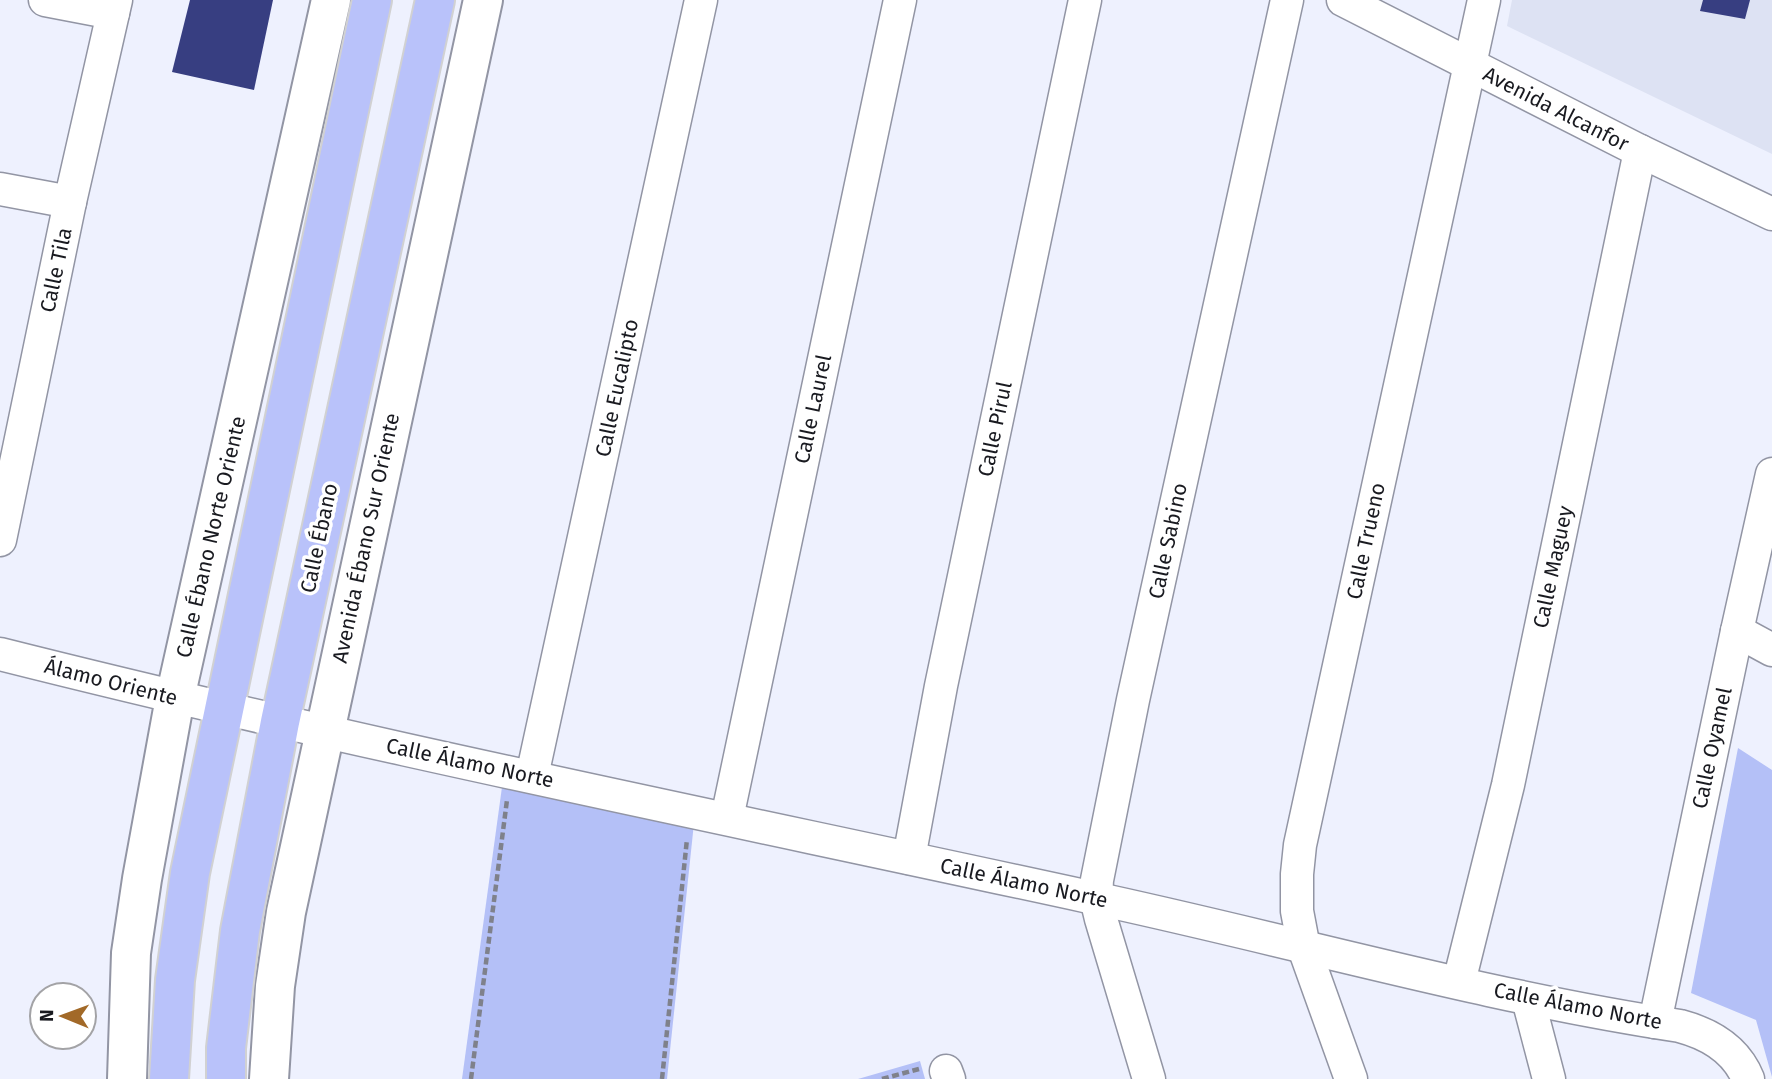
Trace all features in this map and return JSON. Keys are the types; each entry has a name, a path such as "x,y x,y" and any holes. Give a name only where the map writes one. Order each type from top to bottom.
{"main road":[{"path":"169,1079 175,980 188,886 372,0"},
{"name":"Calle Ébano","path":"226,1079 226,1048 240,931 280,722 435,0"}],"street":[{"path":"45,0 114,7"},
{"name":"Calle Ébano Norte Oriente","path":"127,1079 131,953 175,698 331,0"},
{"name":"Avenida Ébano Sur Oriente","path":"270,1079 275,986 286,912 483,0"},
{"name":"Calle Eucalipto","path":"521,774 701,0"},
{"name":"Calle Laurel","path":"727,818 900,0"},
{"name":"Calle Pirul","path":"909,858 941,686 1085,0"},
{"name":"Calle Sabino","path":"1149,1079 1096,898 1101,851 1287,0"},
{"name":"Avenida Alcanfor","path":"1343,0 1640,151 1772,214"},
{"name":"Calle Trueno","path":"1351,1079 1304,948 1297,911 1300,845 1484,0"},
{"name":"Calle Tila","path":"0,540 70,202 114,7"},
{"name":"Calle Maguey","path":"1459,982 1508,785 1640,151"},
{"path":"0,189 70,202"},
{"name":"Calle Oyamel","path":"1655,1022 1772,474"},
{"path":"1737,631 1772,650"},
{"name":"Álamo Oriente","path":"0,654 280,722"},
{"name":"Calle Álamo Norte","path":"280,722 1096,898 1528,999 1705,1033 1729,1050 1748,1079"},
{"path":"1528,999 1549,1079"}],"path":[{"path":"471,1079 521,774"},
{"path":"662,1079 690,810"}],"shaded area":[{"path":"1512,0 1772,0 1772,154 1507,26"},
{"path":"1738,748 1772,770 1772,1077 1756,1020 1691,993"},
{"path":"502,787 694,823 667,1079 462,1079"},
{"path":"920,1061 925,1079 858,1079"}],"building":[{"path":"190,0 273,0 254,90 172,72"},
{"path":"1703,0 1750,0 1745,19 1700,11"}]}
